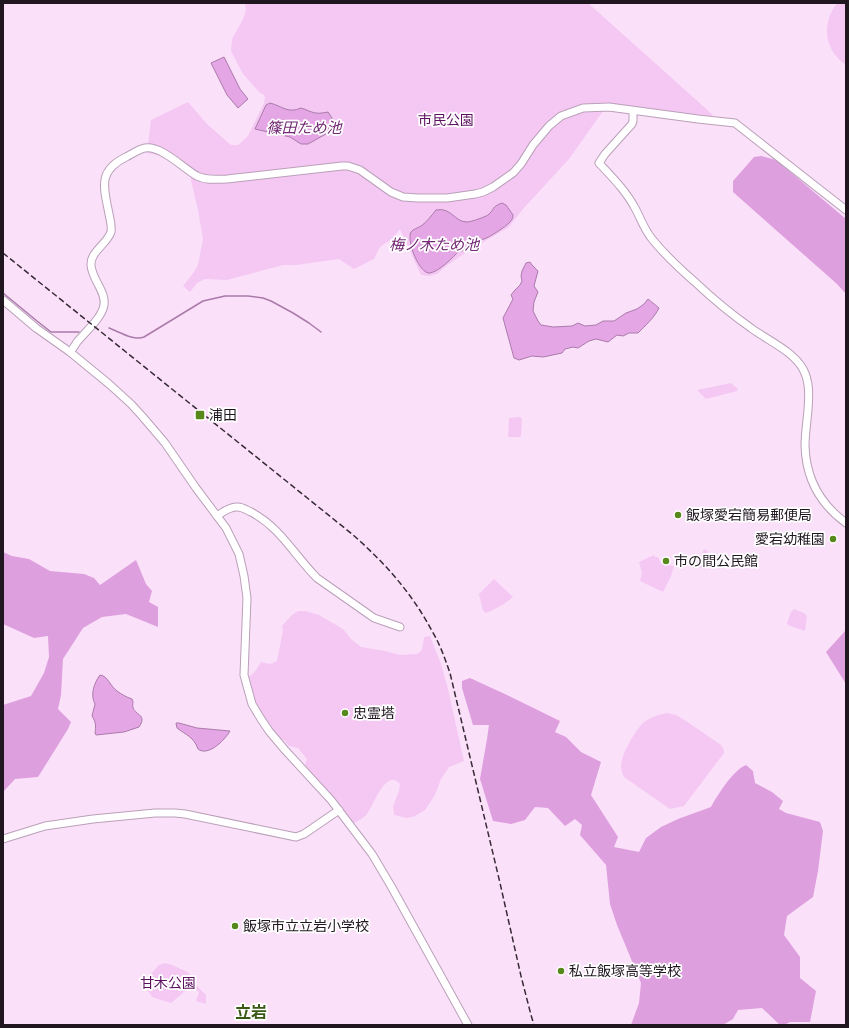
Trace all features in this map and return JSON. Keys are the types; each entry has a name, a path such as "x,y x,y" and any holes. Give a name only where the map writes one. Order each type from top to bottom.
{"street":[{"path":"70,352 98,317 104,304 103,295 94,277 91,265 94,255 111,232 111,223 105,193 105,179 107,172 118,161 145,148 154,148 197,176 209,180 348,166 360,170 391,192 403,197 447,198 467,196 483,192 502,181 513,173 541,135 561,116 583,108 609,107 708,121 735,123 846,210"},
{"path":"633,111 632,124 605,154 599,163 624,191 635,208 644,228 653,240 681,270 719,304 752,329 789,353 802,367 808,379 809,391 805,444 808,471 813,486 821,498 831,511 846,523"},
{"path":"3,300 36,328 70,352 124,397 165,443 226,528 239,554 244,576 247,598 244,675 252,704 269,731 331,800 372,854 468,1025"},
{"path":"217,516 227,510 237,507 242,507 254,513 281,535 317,578 374,618 400,627"},
{"path":"3,839 45,826 155,812 185,814 296,837 304,834 339,810"}],"green space":[{"name":"市民公園","path":"245,3 588,3 713,115 710,117 608,104 569,159 523,209 509,227 468,251 437,274 429,276 421,275 400,229 393,238 380,247 374,259 354,269 339,259 296,265 283,265 227,280 205,279 197,283 190,292 183,286 198,265 203,239 198,210 190,176 161,156 147,153 151,120 188,102 207,124 231,145 238,145 248,136 265,98 264,95 260,93 243,74 231,51 232,39 243,19 246,10"},
{"path":"837,3 846,3 846,65 833,52 827,36 829,19"},
{"path":"731,383 738,389 737,391 706,399 697,390"},
{"path":"520,417 522,419 521,436 508,437 509,418"},
{"path":"704,549 708,551 707,555 711,557 705,570 697,566"},
{"path":"654,555 655,557 658,557 661,564 674,566 663,592 640,581 642,573 639,562"},
{"path":"494,579 513,597 507,602 486,613 483,611 479,594"},
{"path":"794,609 804,613 807,616 805,631 788,625 787,623 791,612"},
{"path":"298,611 305,611 319,615 343,629 352,640 361,647 400,655 417,654 422,650 424,637 430,636 441,664 448,689 464,761 449,767 441,779 435,795 425,810 415,816 407,818 394,815 393,806 400,784 395,780 385,784 380,790 367,814 354,823 304,767 307,759 298,748 289,746 284,740 281,740 257,707 246,677 257,669 261,662 270,664 277,661 283,630 282,626"},
{"path":"667,713 676,715 686,721 721,745 724,750 724,753 684,806 670,809 624,777 621,765 626,749 643,723 657,715"},
{"name":"甘木公園","path":"165,963 188,972 193,982 206,995 206,1004 196,1001 199,992 191,986 171,1003 152,997 143,983 159,965"}],"shaded area":[{"path":"761,156 776,160 846,219 846,294 837,284 733,192 733,181 754,157"},
{"path":"3,552 12,556 29,559 50,571 84,574 94,578 100,585 136,560 146,584 152,591 149,602 158,607 158,627 126,614 102,617 83,628 63,659 61,695 58,709 71,722 68,729 38,777 15,779 3,792 3,705 31,696 44,673 49,657 48,636 34,638 3,624"},
{"path":"846,630 846,684 826,652"},
{"path":"470,678 560,721 555,732 566,737 581,752 601,762 591,795 618,837 614,847 639,852 646,838 661,827 711,807 721,790 736,772 746,765 753,771 755,783 772,792 783,801 779,809 786,813 820,822 823,831 813,897 787,916 784,935 800,957 800,978 816,991 810,1022 790,1022 780,1025 762,1008 738,1010 733,1019 723,1025 631,1025 639,1003 641,983 610,904 606,865 580,835 582,825 575,819 565,826 548,808 535,807 525,820 511,824 493,821 480,779 489,725 473,725 462,688 462,681"}],"water":[{"path":"224,57 240,89 248,99 238,108 227,95 211,63"},
{"name":"篠田ため池","path":"270,103 289,110 301,108 316,113 328,112 332,118 331,124 326,134 308,144 301,144 290,137 255,129 266,105"},
{"name":"梅ノ木ため池","path":"502,203 506,205 513,215 512,220 507,225 484,239 473,242 467,249 459,251 438,270 430,273 422,269 412,249 410,236 413,230 425,223 436,210 449,212 459,220 467,222 486,216 495,207"},
{"path":"530,262 538,271 534,286 538,292 534,302 533,311 541,325 553,327 572,326 578,323 585,326 596,325 603,321 614,321 626,313 637,309 648,299 659,308 638,333 629,333 623,336 617,335 608,342 596,339 589,341 578,348 573,347 565,349 562,353 543,357 532,356 519,360 514,358 503,318 513,299 511,295 522,281 522,271 526,263"},
{"path":"100,675 105,677 117,691 132,699 133,708 142,718 139,727 124,732 96,735 96,726 92,716 95,704 93,693 94,685"},
{"path":"176,723 197,728 230,731 216,746 207,751 202,751 198,749 192,739 177,728"}],"waterway":[{"path":"3,293 51,332 79,332"},
{"path":"109,328 126,336 140,338 203,301 225,296 248,296 263,298 271,301 293,313 321,332"}],"railway":[{"path":"3,253 352,534 386,567 416,604 437,641 450,673 521,976 534,1025"}],"place":[{"name":"浦田","path":"200,415"},
{"name":"飯塚愛宕簡易郵便局","path":"678,515"},
{"name":"愛宕幼稚園","path":"833,539"},
{"name":"市の間公民館","path":"666,561"},
{"name":"忠霊塔","path":"345,713"},
{"name":"飯塚市立立岩小学校","path":"235,926"},
{"name":"私立飯塚高等学校","path":"561,971"}],"district":[{"name":"立岩","path":"251,1012"}]}
